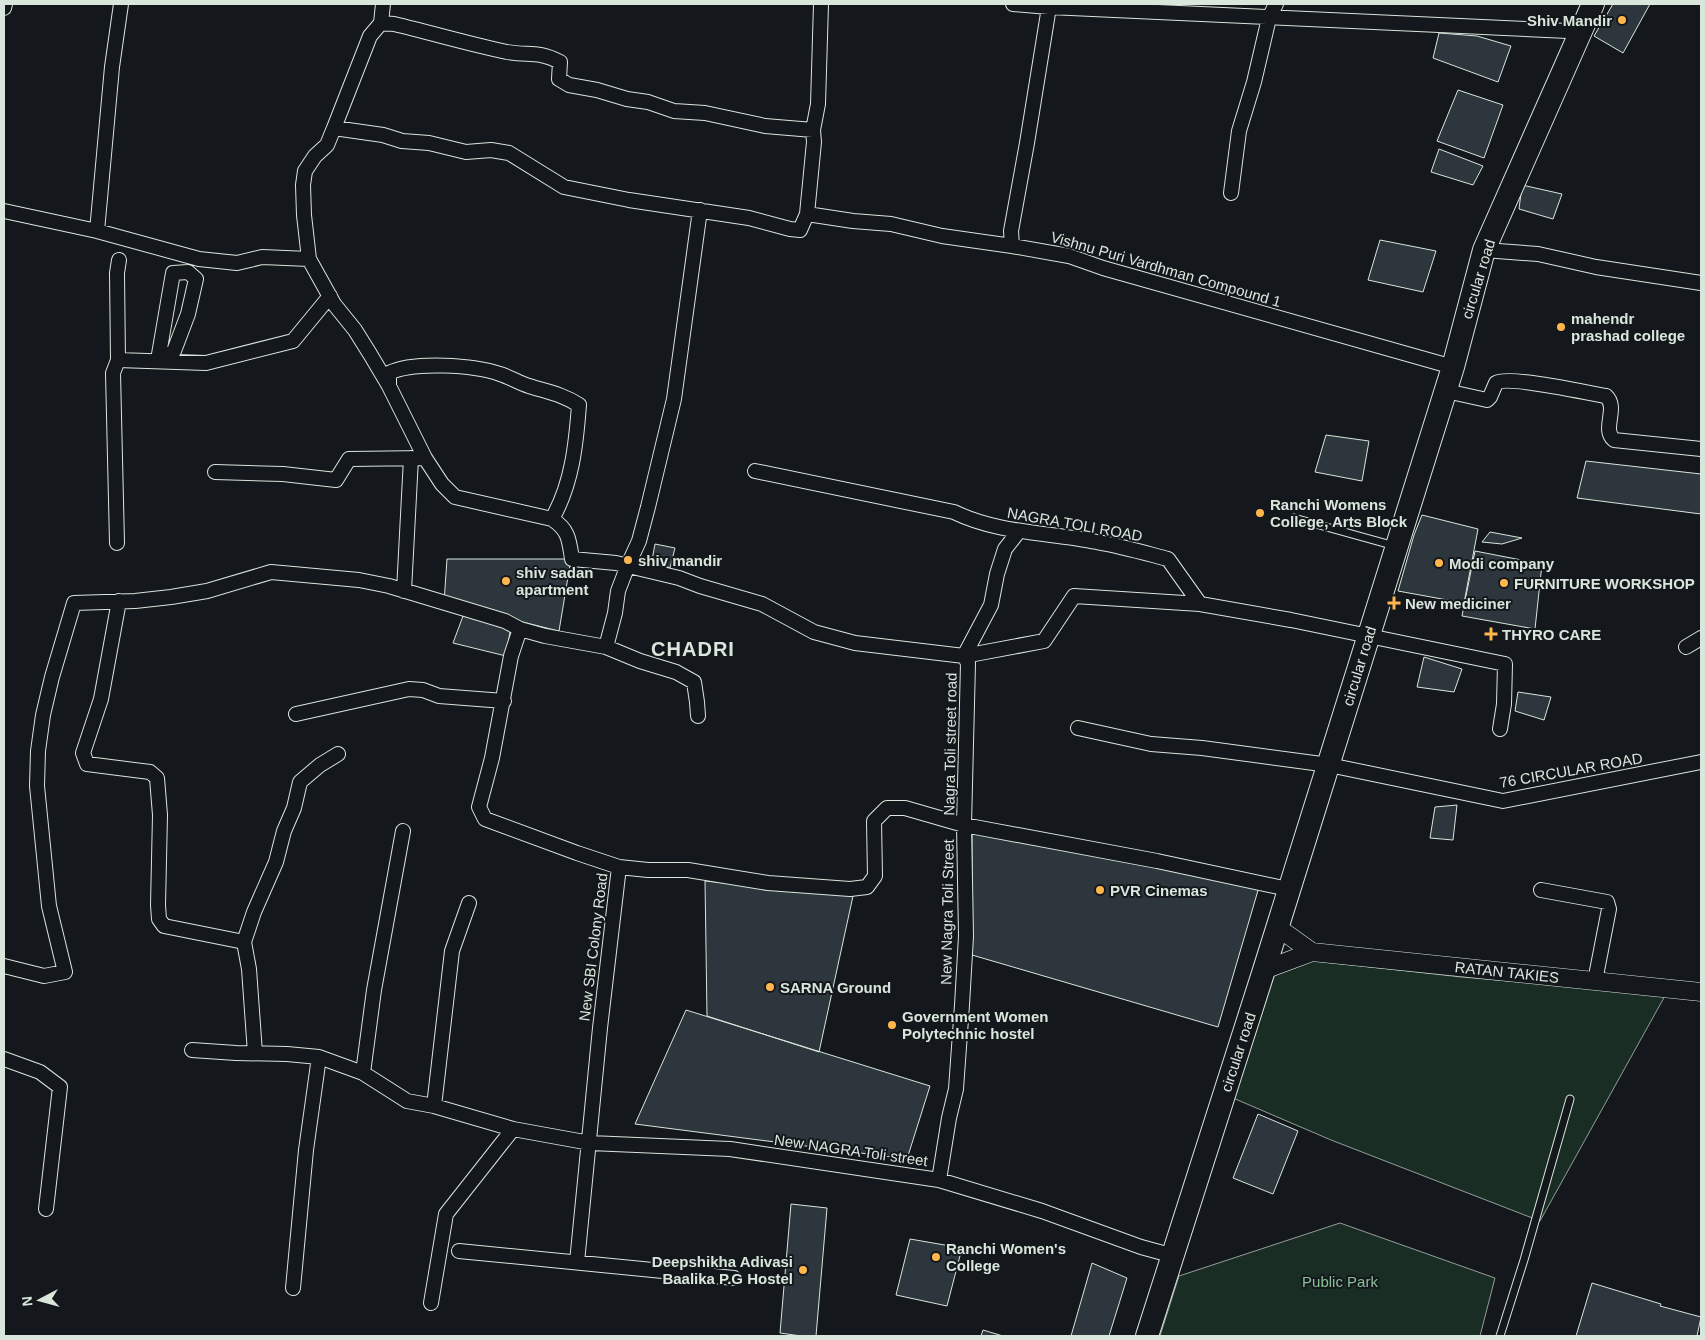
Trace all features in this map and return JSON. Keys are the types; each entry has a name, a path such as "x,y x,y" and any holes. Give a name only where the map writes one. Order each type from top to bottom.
{"main road":[{"name":"circular road","path":"1147,1336 1174,1256 1446,390 1484,250 1593,4"}],"street":[{"path":"4,8 5,4"},
{"path":"97,231 112,68 122,4"},
{"path":"383,4 381,23 370,36 327,145 315,156 305,171 303,185 304,215 309,259 334,304 355,330 389,386 425,458 442,484 455,497 552,520 562,501 573,464 579,405 565,396 531,387 500,374 478,368 432,366 396,370 389,373 389,386"},
{"path":"334,128 383,134 402,141 430,143 466,152 491,150 509,153 564,187 629,200 749,218 800,230 807,214 814,142 813,130 818,104 821,4"},
{"path":"1013,4 1270,18 1568,31 1582,29"},
{"path":"1231,193 1238,131 1254,82 1270,18 1276,4"},
{"path":"1012,246 1011,231 1049,7"},
{"path":"381,23 394,24 510,53 536,53 548,56 560,62 560,79 570,84 597,90 627,100 648,102 674,111 705,114 765,126 813,130"},
{"path":"606,647 615,613 618,591 639,541 674,398 700,210"},
{"path":"4,211 97,231 199,259 237,263 262,257 309,259"},
{"name":"Vishnu Puri Vardhman Compound 1","path":"807,214 853,221 891,224 942,236 1069,256 1112,271 1453,367"},
{"path":"1484,250 1538,254 1596,267 1701,283"},
{"path":"117,543 113,373 118,360 117,274 119,260"},
{"path":"188,272 196,280 188,314 174,351 158,360 173,273 188,272"},
{"path":"118,360 206,363 293,341 330,296"},
{"path":"1446,390 1486,400 1490,397 1496,383 1502,380 1606,396 1611,404 1609,431 1610,436 1614,440 1701,449"},
{"path":"404,591 410,458"},
{"path":"215,472 283,474 336,480 350,459 425,458"},
{"name":"NAGRA TOLI ROAD","path":"755,471 954,512 973,521 1019,531 1096,541 1168,559 1200,604"},
{"name":"Nagra Toli street road","path":"552,520 562,526 568,538 572,559 597,560 628,565 679,578 762,604 814,632 855,644 966,660 964,824"},
{"path":"966,660 991,606 997,574 1005,549 1019,531"},
{"path":"4,966 44,976 65,972 49,906 36,786 38,751 52,677 74,603 135,601 171,597 207,591 271,572 359,580 404,591 505,621 520,629 545,636 606,647 640,661 676,672 694,682 698,716"},
{"path":"966,660 1044,641 1074,596 1200,604 1291,620 1506,664 1504,704 1500,729"},
{"path":"119,601 108,670 84,752 85,760 87,764 150,772 157,778 160,815 158,906 160,919 164,926 244,942"},
{"path":"520,629 511,656 504,701 479,808 485,819 577,853 620,866"},
{"path":"1686,647 1701,638"},
{"path":"296,714 409,689 423,690 439,696 504,701"},
{"name":"76 CIRCULAR ROAD","path":"1078,728 1151,744 1202,748 1329,764 1503,801 1701,762"},
{"path":"255,1053 249,969 244,942 254,912 276,862 284,831 294,808 300,782 320,765 338,754"},
{"name":"New SBI Colony Road","path":"577,1262 600,1028 620,866 648,870 688,870 768,883 850,889 867,887 875,876 874,821 887,808 905,808 964,824"},
{"name":"New Nagra Toli Street","path":"939,1180 947,1126 956,1089 966,936 964,824 1157,861 1288,889"},
{"path":"363,1073 377,972 403,831"},
{"path":"1541,890 1607,902 1609,909 1595,981"},
{"path":"434,1106 452,951 469,903"},
{"name":"RATAN TAKIES","path":"1277,927 1312,952"},
{"name":"RATAN TAKIES","path":"1264,970 1312,952 1701,992"},
{"name":"New NAGRA Toli street","path":"192,1050 319,1057 363,1073 406,1101 434,1106 513,1129 590,1143 730,1149 939,1180 1042,1211 1141,1247 1174,1256"},
{"path":"293,1288 306,1150 319,1057"},
{"path":"4,1060 40,1072 60,1086 46,1209"},
{"path":"431,1303 446,1214 513,1129"},
{"path":"459,1251 734,1278"}],"lane":[{"path":"1294,518 1397,546"},
{"path":"1500,1336 1570,1099"}],"green space":[{"path":"1307,960 1461,977 1666,994 1540,1221 1331,1140 1233,1098 1266,974"},
{"name":"Public Park","path":"1340,1223 1495,1278 1480,1336 1160,1336 1179,1276"}],"building":[{"name":"Shiv Mandir","path":"1613,4 1650,4 1623,53 1594,36"},
{"path":"1439,33 1477,36 1511,46 1498,82 1433,58"},
{"path":"1458,90 1503,105 1484,158 1437,141"},
{"path":"1439,149 1483,166 1473,185 1431,172"},
{"path":"1522,185 1562,194 1553,219 1519,209"},
{"path":"1380,240 1436,251 1423,292 1368,280"},
{"path":"1326,435 1369,441 1362,481 1315,472"},
{"path":"1586,461 1701,474 1701,514 1577,498"},
{"name":"Modi company","path":"1422,515 1478,529 1464,603 1398,591 1414,535"},
{"path":"1490,532 1522,538 1502,544 1482,542"},
{"path":"655,544 675,548 670,568 652,560"},
{"name":"FURNITURE WORKSHOP","path":"1475,551 1542,564 1535,629 1462,616"},
{"name":"shiv sadan apartment","path":"447,559 571,559 559,631 444,603"},
{"path":"463,616 511,626 506,656 453,643"},
{"path":"1424,657 1462,669 1454,692 1417,687"},
{"path":"1518,692 1551,697 1544,720 1515,711"},
{"path":"1457,805 1453,840 1430,838 1435,807"},
{"path":"972,832 1259,887 1218,1027 972,955"},
{"name":"SARNA Ground","path":"705,881 853,896 819,1052 707,1016"},
{"path":"686,1010 930,1086 907,1159 635,1124"},
{"path":"1258,1114 1298,1131 1273,1194 1233,1178"},
{"name":"Deepshikha Adivasi Baalika P.G Hostel","path":"791,1204 827,1208 816,1336 780,1333"},
{"path":"910,1239 962,1248 947,1306 896,1295"},
{"path":"1092,1263 1127,1278 1109,1336 1071,1336"},
{"path":"1592,1283 1661,1304 1660,1306 1701,1317 1697,1336 1576,1336"},
{"path":"983,1330 1003,1336 981,1336"}],"place":[{"name":"Shiv Mandir","path":"1622,20"},
{"name":"mahendr prashad college","path":"1561,327"},
{"name":"Ranchi Womens College, Arts Block","path":"1260,513"},
{"name":"shiv mandir","path":"628,560"},
{"name":"Modi company","path":"1439,563"},
{"name":"shiv sadan apartment","path":"506,581"},
{"name":"FURNITURE WORKSHOP","path":"1504,583"},
{"name":"New mediciner","path":"1394,603"},
{"name":"THYRO CARE","path":"1491,634"},
{"name":"PVR Cinemas","path":"1100,890"},
{"name":"SARNA Ground","path":"770,987"},
{"name":"Government Women Polytechnic hostel","path":"892,1025"},
{"name":"Ranchi Women's College","path":"936,1257"},
{"name":"Deepshikha Adivasi Baalika P.G Hostel","path":"803,1270"}],"district":[{"name":"CHADRI","path":"693,649"}]}
